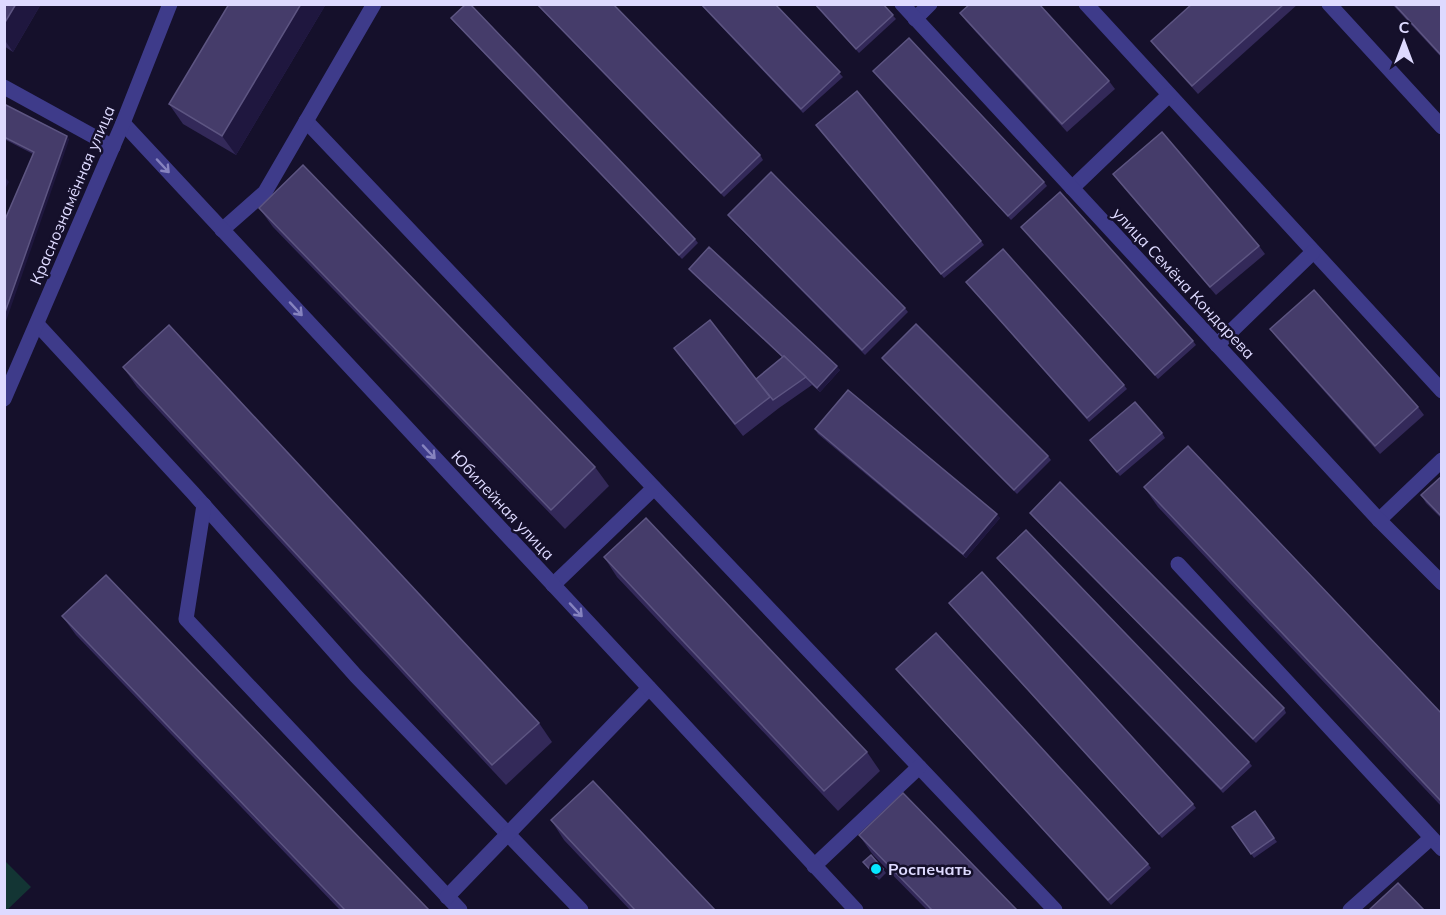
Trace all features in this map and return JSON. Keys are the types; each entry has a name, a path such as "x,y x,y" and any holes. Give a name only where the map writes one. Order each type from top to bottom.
{"street":[{"name":"Краснознамённая улица","path":"4,399 113,147 170,4"},
{"path":"222,230 265,192 374,4"},
{"name":"улица Семёна Кондарева","path":"902,4 1379,520 1442,584"},
{"path":"915,19 930,4"},
{"path":"1086,4 1442,391"},
{"path":"1329,4 1442,127"},
{"path":"4,87 113,147"},
{"path":"1071,188 1169,95"},
{"path":"306,121 1055,910"},
{"name":"Юбилейная улица","path":"123,123 856,910"},
{"path":"1217,345 1313,252"},
{"path":"37,324 204,505 356,676 581,910"},
{"path":"1379,520 1442,460"},
{"path":"553,585 654,488"},
{"path":"204,505 186,619 460,910"},
{"path":"1178,564 1436,843 1350,910"},
{"path":"447,897 649,688"},
{"path":"814,866 919,767"}],"green space":[{"path":"4,860 31,887 7,910 4,910"}],"building":[{"path":"4,4 16,4 4,24"},
{"path":"229,4 301,4 222,136 169,104"},
{"path":"466,4 470,4 695,239 679,255 451,18"},
{"path":"537,4 613,4 760,155 721,193"},
{"path":"701,4 775,4 840,72 801,109"},
{"path":"815,4 883,4 893,15 856,49"},
{"path":"970,4 1039,4 1109,81 1062,124 960,13"},
{"path":"1192,4 1284,4 1192,86 1151,41"},
{"path":"1394,4 1442,4 1442,56"},
{"path":"909,38 1044,182 1008,216 873,71"},
{"path":"857,91 981,241 941,274 816,125"},
{"path":"4,104 67,136 4,315 4,222 34,152 4,137"},
{"path":"1162,132 1259,246 1210,287 1113,174"},
{"path":"303,165 595,467 551,510 259,208"},
{"path":"771,172 905,308 862,350 728,215"},
{"path":"1060,192 1193,341 1155,375 1021,227"},
{"path":"709,247 837,366 817,388 689,269"},
{"path":"1003,249 1124,385 1087,418 966,282"},
{"path":"1314,290 1418,407 1375,446 1270,329"},
{"path":"710,320 770,397 735,424 674,348"},
{"path":"916,324 1048,456 1014,490 882,358"},
{"path":"169,325 539,723 492,765 123,367"},
{"path":"784,356 806,377 773,400 756,379"},
{"path":"848,390 997,514 963,554 815,429"},
{"path":"1135,402 1162,433 1117,472 1090,440"},
{"path":"1188,446 1442,714 1442,802 1144,487"},
{"path":"1442,476 1442,517 1421,495"},
{"path":"1060,482 1284,708 1253,739 1030,513"},
{"path":"646,518 867,752 824,791 604,557"},
{"path":"1026,530 1249,762 1221,789 997,558"},
{"path":"982,572 1193,804 1159,834 949,603"},
{"path":"106,575 429,910 345,910 62,616"},
{"path":"936,633 1148,864 1108,900 896,669"},
{"path":"593,781 715,910 635,910 551,820"},
{"path":"903,793 1017,910 932,910 859,835"},
{"path":"1255,811 1274,838 1251,854 1232,827"},
{"name":"Роспечать","path":"871,855 883,869 876,876 863,862"},
{"path":"1398,883 1424,910 1369,910"}],"place":[{"name":"Роспечать","path":"876,869"}]}
